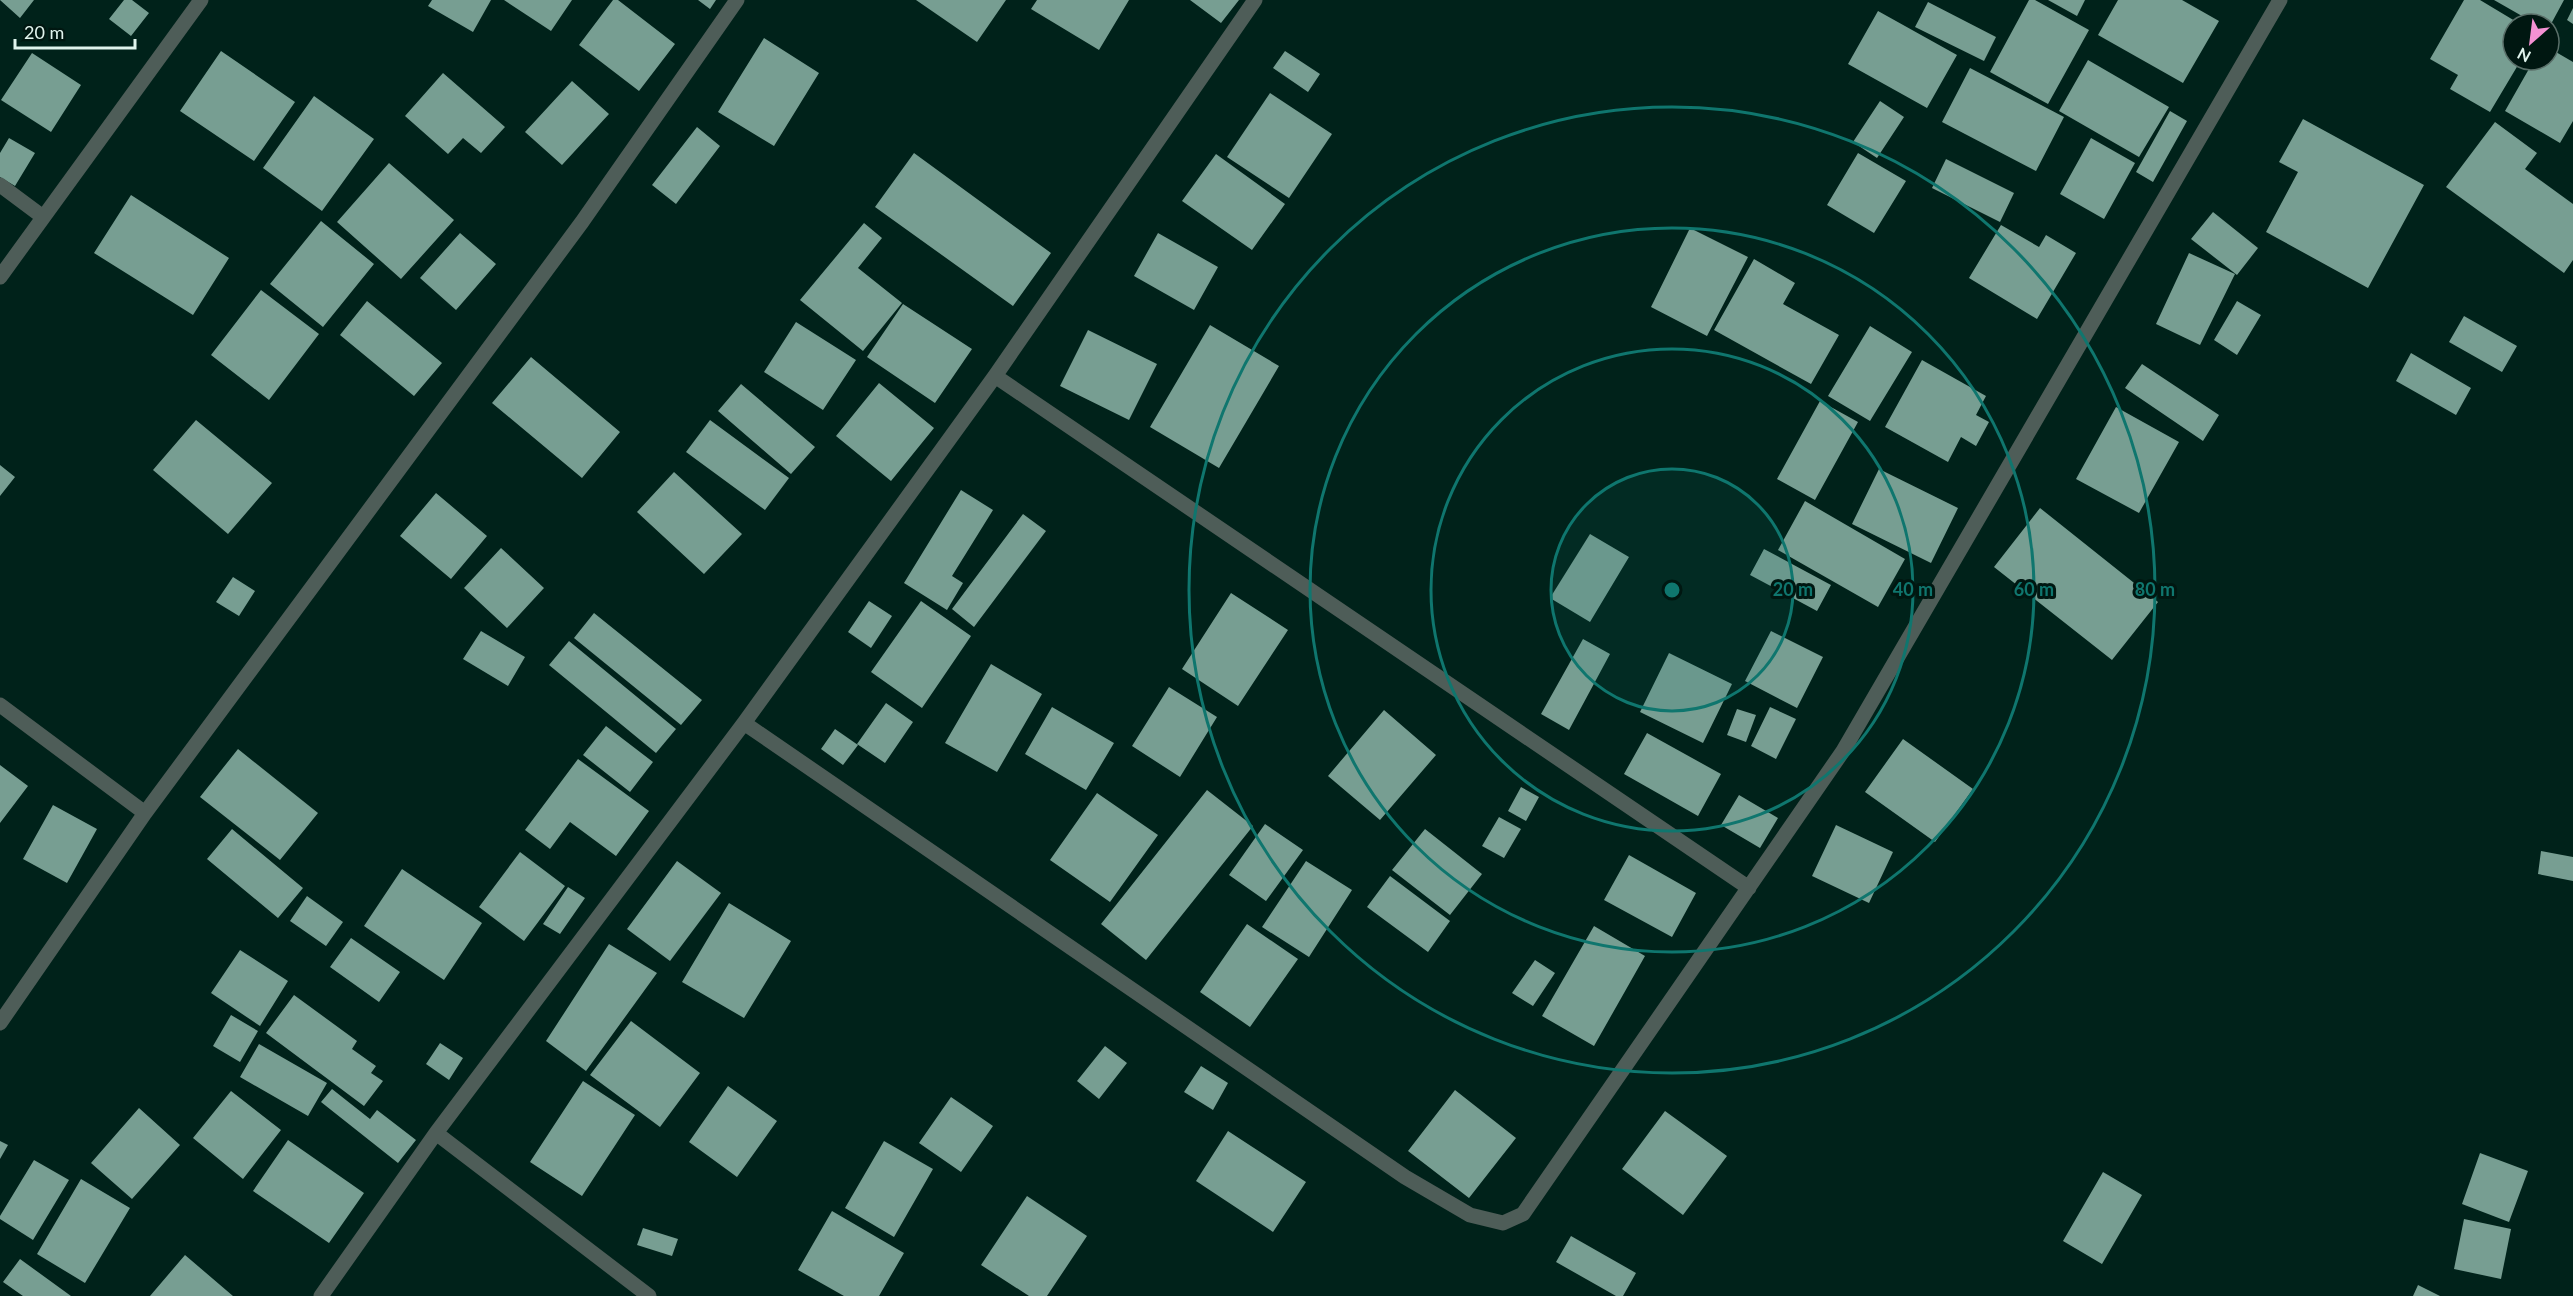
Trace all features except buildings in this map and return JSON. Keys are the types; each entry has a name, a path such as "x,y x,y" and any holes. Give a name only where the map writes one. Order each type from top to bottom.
{"street":[{"path":"0,277 201,0"},
{"path":"0,1023 145,813 582,222 737,0"},
{"path":"321,1296 436,1133 744,723 995,376 1255,0"},
{"path":"744,723 1405,1177 1470,1215 1503,1223 1523,1214 1843,750 2280,0"},
{"path":"0,184 43,217"},
{"path":"995,376 1749,888"},
{"path":"0,705 145,813"},
{"path":"436,1133 650,1296"}]}
